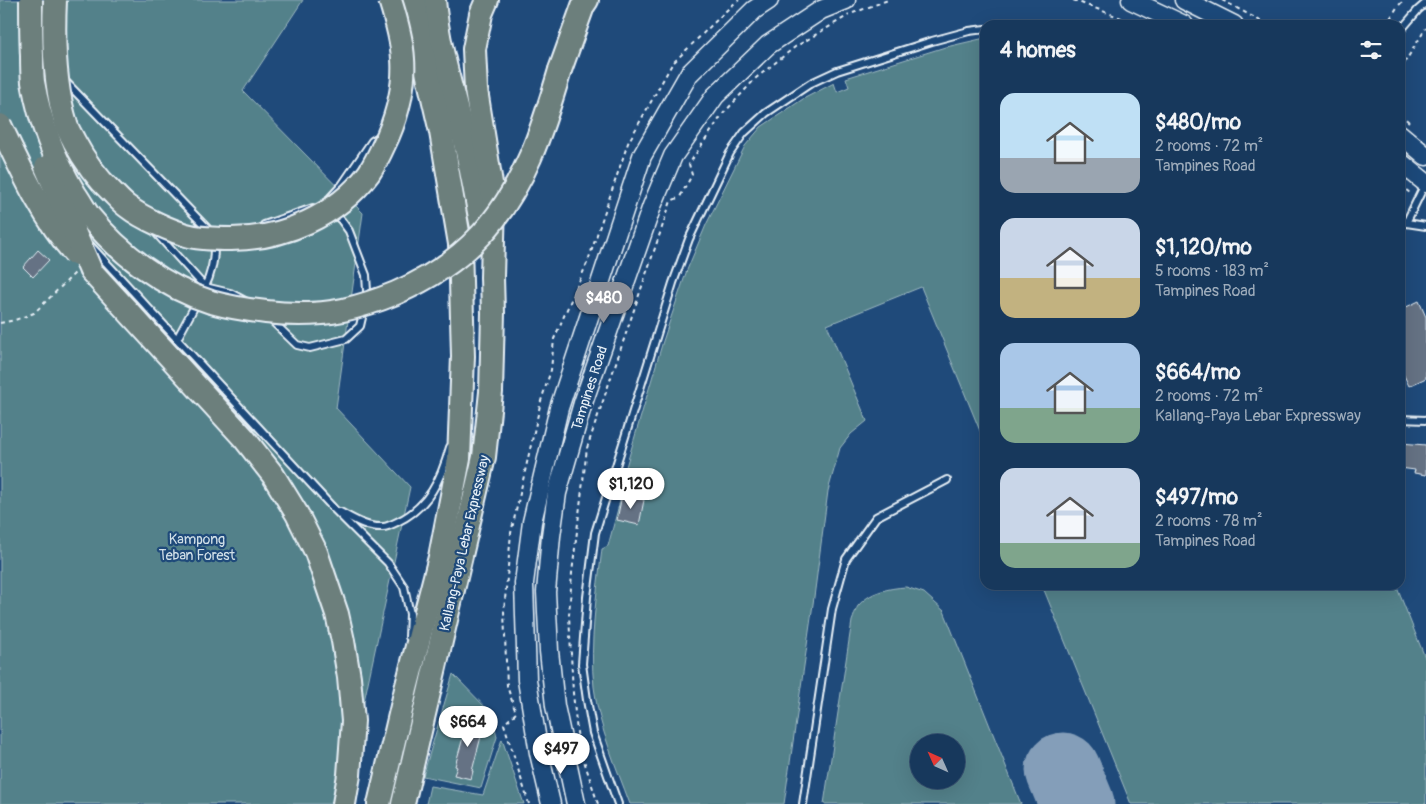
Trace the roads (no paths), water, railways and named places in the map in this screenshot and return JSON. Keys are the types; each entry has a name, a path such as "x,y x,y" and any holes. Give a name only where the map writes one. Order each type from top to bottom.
{"highway":[{"path":"30,0 33,80 45,132 70,186 88,215 118,248 150,272 184,292 239,309 305,314 342,310 382,299 422,282 452,262 481,236 515,190 546,118 560,70 583,6 588,0"},
{"path":"30,0 22,50 24,85 34,136 53,186 70,220 83,272"},
{"path":"55,0 54,24 57,82 66,125 83,159 104,185 129,208 162,226 190,236 224,239 249,239 273,234 289,230 312,220 353,191 369,172 391,130 397,111 401,87 403,59 398,22 390,0"},
{"path":"414,0 419,37 464,140 492,277"},
{"path":"379,804 440,557 459,459 463,356 460,244 442,132 442,92 434,0"},
{"path":"487,0 481,14 474,49 476,90 494,202 492,277"},
{"path":"0,125 40,204 83,272 244,438 273,475 297,514 316,552 337,614 349,677 353,721 349,775 344,804"},
{"name":"Kallang-Paya Lebar Expressway","path":"403,804 484,457 491,392 492,277"}],"main road":[{"name":"Tampines Road","path":"551,804 539,753 527,680 524,583 532,522 559,408 642,156 689,74 754,10 769,0"},
{"name":"Tampines Road","path":"576,804 555,706 549,651 546,592 557,493 583,403 652,206 673,156 714,96 768,45 821,10 846,0"},
{"path":"1131,0 1173,20"},
{"path":"1184,0 1224,20"},
{"path":"1405,138 1426,156"},
{"path":"1405,166 1426,183"}],"lane":[{"path":"55,0 51,28 50,65 57,114 71,138 205,286 243,299 273,321 298,345 310,348 346,339 360,326 368,291 366,275 349,231 341,220 332,212 321,208 312,208 258,227"},
{"path":"1405,25 1426,3"},
{"path":"618,804 593,733 582,664 587,597 595,533 673,283 689,239 730,153 744,133 766,113 811,83 837,71 932,41 980,30"},
{"path":"50,65 207,228 212,237 214,249 205,286 177,339"},
{"path":"321,208 342,184 372,141 382,136 390,136"},
{"path":"1405,220 1426,183"},
{"path":"66,220 334,509 388,563 404,587 410,614 409,642"},
{"path":"1405,223 1426,226"},
{"path":"213,244 249,231"},
{"path":"334,509 365,525 384,527 409,516 428,498 444,468 460,413"},
{"path":"1405,419 1426,420"},
{"path":"803,804 832,609 846,559 876,517 947,480"},
{"path":"406,689 408,652"}],"park label":[{"name":"Kampong Teban Forest","path":"197,548"}]}
